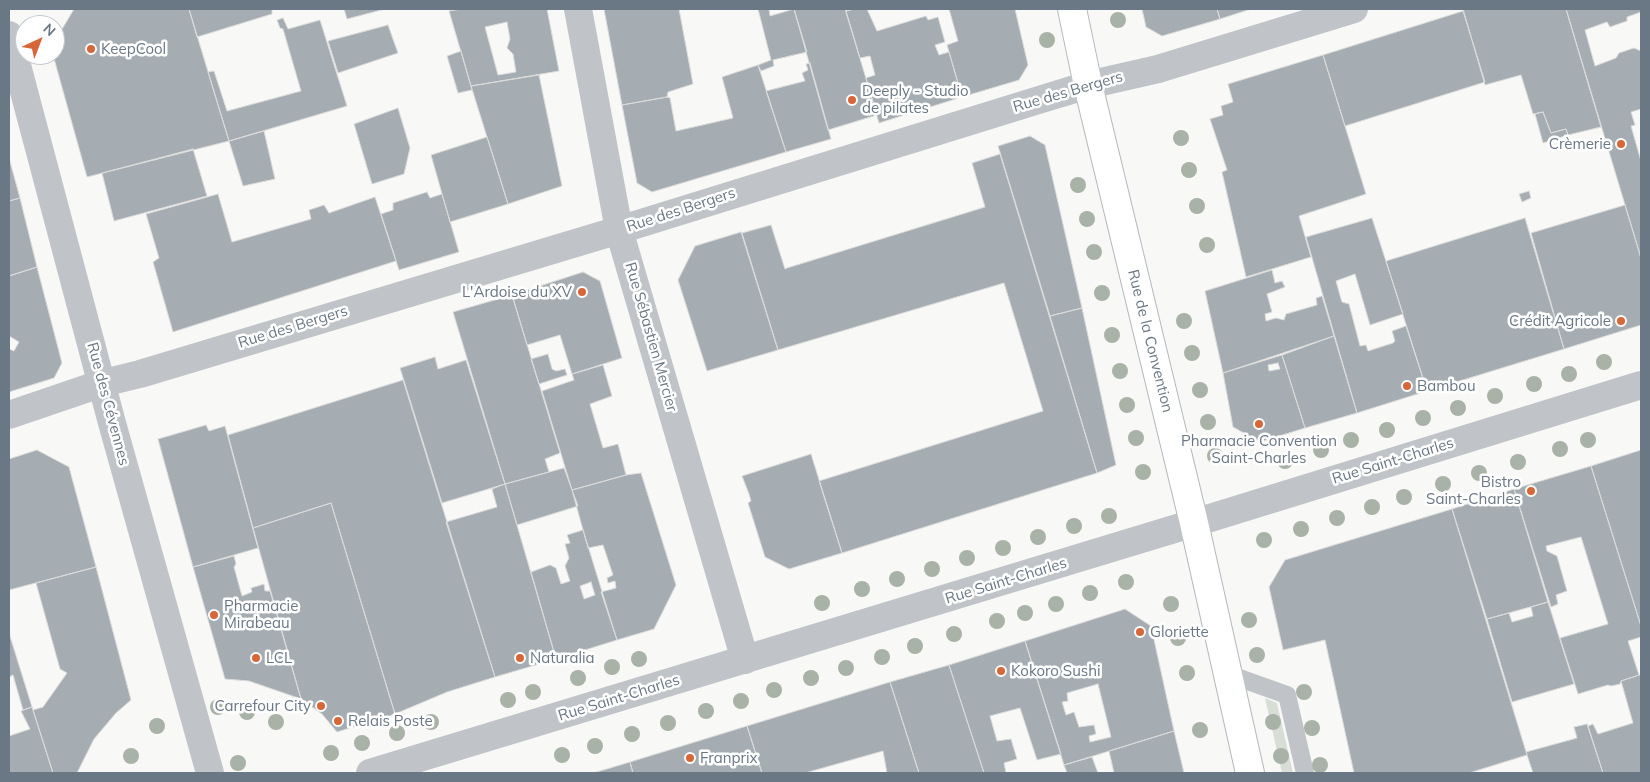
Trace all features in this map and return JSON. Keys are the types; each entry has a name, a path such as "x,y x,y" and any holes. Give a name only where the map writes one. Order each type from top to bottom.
{"main road":[{"name":"Rue de la Convention","path":"1072,9 1088,85 1194,524 1250,773"}],"street":[{"name":"Rue Sébastien Mercier","path":"578,9 619,230 745,660"},
{"name":"Rue des Bergers","path":"9,416 103,383 140,374 619,230 1088,85 1158,69 1354,9"},
{"name":"Rue des Cévennes","path":"9,34 210,773"},
{"name":"Rue Saint-Charles","path":"370,773 1194,524 1641,385"}],"lane":[{"path":"1228,674 1287,695 1305,773"}],"shaded area":[{"path":"1265,698 1277,703 1293,773 1282,773"}],"building":[{"path":"74,9 189,9 229,141 87,177 56,65 65,65 65,24"},
{"path":"189,9 272,9 272,14 197,37"},
{"path":"344,9 385,9 347,19"},
{"path":"462,9 547,9 559,71 471,86 449,11","holes":["507,22 510,39 507,48 513,54 516,72 498,75 485,27"]},
{"path":"604,9 679,9 693,84 668,92 667,97 622,105"},
{"path":"758,9 769,9 770,16 794,9 807,52 773,60 774,66 761,71 758,65 771,60"},
{"path":"794,9 845,9 877,115 828,130"},
{"path":"867,9 877,31 926,16 928,20 938,17 945,42 935,45 939,55 949,52 962,97 879,123 866,78 875,75 870,56 860,58 846,11"},
{"path":"949,9 1015,9 1028,65 1019,80 962,97 947,45 958,41"},
{"path":"1142,9 1217,9 1220,19 1162,36 1146,27"},
{"path":"1217,9 1251,9 1220,19"},
{"path":"1463,9 1566,9 1601,127 1568,135 1566,129 1551,133 1543,112 1533,114 1521,75 1485,85"},
{"name":"Crèmerie","path":"1566,9 1641,9 1641,12 1627,17 1627,21 1610,27 1607,22 1585,30 1595,66 1616,58 1619,53 1634,48 1641,51 1641,109 1631,112 1635,125 1631,126 1641,161 1641,258"},
{"path":"1463,11 1485,82 1345,126 1323,55"},
{"path":"283,18 288,29 320,20 347,106 229,141 208,72 214,71 227,111 301,91 283,29 280,28 277,20"},
{"path":"388,25 398,53 338,73 328,41"},
{"path":"461,51 472,90 458,93 447,56"},
{"path":"1323,55 1366,194 1299,216 1311,257 1246,277 1222,172 1227,170 1210,119 1223,115 1221,106 1233,102 1228,84"},
{"path":"810,63 831,139 786,152 766,91 805,81 802,73 808,70 806,64"},
{"path":"758,65 786,152 652,192 637,183 622,105 670,98 676,131 733,118 722,77"},
{"path":"539,75 562,186 508,204 471,86"},
{"path":"398,108 410,148 404,174 372,184 354,124"},
{"path":"1543,112 1551,133 1566,129 1568,135 1543,143 1535,114"},
{"path":"264,131 275,179 243,186 229,141"},
{"path":"1030,136 1045,145 1082,308 1050,316 998,146"},
{"path":"487,137 508,204 450,222 431,155"},
{"path":"193,149 207,196 114,221 102,173"},
{"path":"1000,154 1097,473 842,553 819,481 1043,411 1004,283 778,350 742,233 771,225 785,269 985,207 972,163"},
{"path":"9,158 20,198 9,201"},
{"path":"1529,191 1531,198 1522,202 1519,194"},
{"path":"427,192 430,198 442,194 459,252 399,270 381,214 393,210 393,203"},
{"path":"218,194 232,242 311,219 309,210 324,205 329,213 375,197 396,261 173,332 153,262 159,258 146,214"},
{"path":"20,198 37,267 9,276 9,201"},
{"path":"1625,205 1641,258 1641,325 1564,349 1531,233"},
{"path":"1372,218 1403,314 1370,325 1355,274 1336,281 1341,299 1342,302 1349,304 1360,346 1366,345 1368,351 1393,343 1395,341 1392,331 1406,326 1427,391 1357,413 1306,237"},
{"path":"1525,218 1564,349 1427,391 1386,261"},
{"path":"741,232 778,350 707,371 678,280 695,246"},
{"path":"37,267 62,363 54,378 9,392 9,349 14,351 19,342 9,336 9,276"},
{"path":"1272,270 1275,283 1282,281 1285,287 1267,294 1272,312 1265,314 1266,321 1276,318 1284,320 1286,314 1317,305 1316,298 1322,296 1334,336 1223,373 1205,291"},
{"path":"583,272 600,281 622,358 572,374 560,335 527,345 512,295"},
{"path":"512,295 560,453 545,459 549,472 505,484 453,312"},
{"path":"1082,308 1116,465 1097,473 1050,316"},
{"path":"1334,336 1357,413 1305,428 1282,355"},
{"path":"548,354 552,369 556,371 565,369 567,375 539,384 531,359"},
{"path":"1282,355 1305,428 1260,442 1233,427 1223,373","holes":["1278,363 1280,369 1269,371 1268,365"]},
{"path":"435,357 438,369 466,360 505,484 442,503 400,368"},
{"path":"603,365 612,396 590,404 603,448 618,444 626,475 572,490 542,391 574,380 572,374"},
{"path":"403,380 495,677 447,692 395,714 331,503 253,528 228,435"},
{"path":"206,425 209,431 225,426 258,548 193,567 158,439"},
{"path":"37,450 69,467 96,567 9,590 9,459"},
{"path":"1641,450 1641,626 1591,466"},
{"path":"811,454 842,553 789,569 765,557 748,503 751,501 742,476"},
{"path":"1591,466 1641,626 1641,637 1628,641 1639,675 1621,681 1620,684 1608,685 1578,694 1560,638 1608,624 1581,537 1546,546 1547,551 1557,556 1567,591 1556,595 1558,604 1551,607 1514,489"},
{"path":"564,468 578,506 517,525 505,484"},
{"path":"641,473 676,585 654,629 617,640 601,592 616,588 615,581 608,583 607,578 613,575 603,545 588,548 572,490 626,475"},
{"path":"505,484 556,659 495,677 446,522 497,507 492,489"},
{"path":"1514,489 1548,602 1487,619 1452,509"},
{"path":"331,503 395,714 337,732 322,714 301,699 253,528"},
{"path":"1452,509 1527,755 1469,773 1354,773 1325,640 1283,650 1269,587 1285,560"},
{"path":"583,530 617,640 556,659 531,572 550,565 556,568 561,584 570,581 565,566 569,558 565,544 570,543 567,535","holes":["591,582 595,595 584,599 580,586"]},
{"path":"234,556 236,564 234,567 242,596 252,592 251,588 264,584 265,591 270,591 301,699 249,681 225,679 193,567"},
{"path":"96,567 131,700 116,713 94,739 77,773 53,773 33,710 43,707 67,673 60,669 36,583"},
{"path":"1548,602 1574,684 1512,702 1487,619 1509,613 1512,622 1533,616 1531,607"},
{"path":"1125,609 1151,626 1174,731 1064,765 1025,641","holes":["1098,684 1111,737 1090,742 1089,736 1096,734 1094,725 1079,727 1074,712 1066,715 1062,702 1068,701 1067,693"]},
{"path":"9,633 32,707 23,710 13,675 9,677"},
{"path":"1025,641 1061,754 1037,760 1020,708 990,716 997,741 1011,739 1017,759 1004,763 1006,773 984,773 949,665"},
{"path":"949,665 984,773 919,773 890,682"},
{"path":"1641,675 1641,773 1603,773 1588,726 1593,724 1598,734 1633,723 1621,681"},
{"path":"890,682 919,773 887,773 883,751 805,773 762,773 747,726"},
{"path":"32,707 53,773 9,773 9,736 30,729 21,711"},
{"path":"1587,724 1603,773 1533,773 1526,752 1577,738 1574,727"},
{"path":"747,726 762,773 633,773 630,762"},
{"path":"1174,731 1184,773 1114,773 1109,751"},
{"path":"1092,757 1098,773 1067,773 1064,765"},
{"path":"630,762 633,773 593,773 600,771"}],"place":[{"name":"KeepCool","path":"91,49"},
{"name":"Deeply - Studio de pilates","path":"852,100"},
{"name":"Crèmerie","path":"1621,144"},
{"name":"L'Ardoise du XV","path":"582,292"},
{"name":"Crédit Agricole","path":"1621,321"},
{"name":"Bambou","path":"1407,386"},
{"name":"Pharmacie Convention Saint-Charles","path":"1259,424"},
{"name":"Bistro Saint-Charles","path":"1531,491"},
{"name":"Pharmacie Mirabeau","path":"214,615"},
{"name":"Gloriette","path":"1140,632"},
{"name":"LCL","path":"256,658"},
{"name":"Naturalia","path":"520,658"},
{"name":"Kokoro Sushi","path":"1001,671"},
{"name":"Carrefour City","path":"321,706"},
{"name":"Relais Poste","path":"338,721"},
{"name":"Franprix","path":"690,758"}]}
